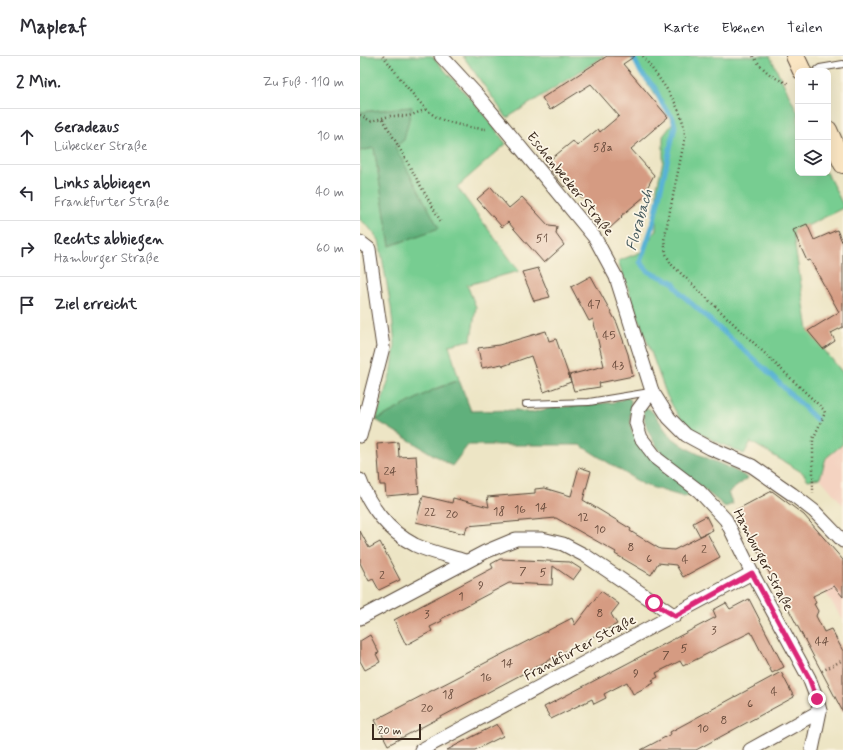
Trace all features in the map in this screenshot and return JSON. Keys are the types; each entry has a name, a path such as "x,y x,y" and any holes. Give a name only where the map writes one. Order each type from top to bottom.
{"street":[{"name":"Eschenbeeker Straße","path":"441,56 478,96 506,132 595,238 616,277 652,391 669,418 686,435 710,448 752,466 814,512 843,541"},
{"path":"795,56 796,68"},
{"path":"831,137 843,164"},
{"path":"360,242 368,249 383,347 360,436"},
{"name":"Hamburger Straße","path":"652,391 638,410 636,423 641,438 657,459 699,491 726,520 752,573 809,678 820,711"},
{"path":"360,480 371,505 385,522 401,535 415,545 465,561"},
{"path":"360,618 465,561 516,539 542,539 563,544 586,556 675,616"},
{"name":"Frankfurter Straße","path":"421,750 675,616 752,573"},
{"path":"750,750 820,711"},
{"path":"812,750 820,711"}],"lane":[{"path":"820,68 843,64"},
{"path":"526,404 589,402 652,391"}],"path":[{"path":"383,56 427,109 438,118 476,128 506,132"},
{"path":"643,56 674,102 682,115 685,124 685,137 664,240 666,254 671,264 824,410 826,414 813,439 812,476 814,512"},
{"path":"753,56 764,70 776,79 795,78"},
{"path":"360,115 371,122 390,116 409,116 427,109"},
{"path":"383,119 441,222"},
{"path":"822,672 843,660"}],"shaded area":[{"path":"843,444 843,505 820,478 826,458"},
{"path":"843,561 843,620 807,563"}],"green space":[{"path":"360,56 432,56 484,114 506,144 457,187 519,271 467,285 476,307 471,340 449,345 459,380 433,390 376,420 392,369 395,344 391,307 379,240 367,225 360,220 360,151 374,148 390,246 438,228 395,147 412,107 360,112"},
{"path":"463,56 604,56 507,118"},
{"path":"630,56 770,56 795,107 795,176 828,176 843,205 843,208 793,233 808,330 843,373 843,444 826,458 820,478 808,480 803,473 751,442 744,454 714,441 687,425 676,412 667,396 618,261 641,252 656,230 657,187 663,161 663,136 673,123"},
{"path":"412,107 404,140 395,147 439,228 390,246 374,148 360,151 360,112"},
{"path":"459,380 471,411 517,410 530,413 551,408 616,402 627,397 631,400 630,417 632,432 694,494 684,497 644,485 580,445 468,445 452,466 376,420 433,390"},
{"path":"648,408 652,411 670,436 692,451 748,478 728,493 733,504 725,507 687,477 664,455 654,443 647,428 643,412"}],"building":[{"path":"607,56 635,56 623,64 668,117 631,149 654,175 647,188 650,192 621,216 622,217 609,229 569,183 564,187 545,164 573,141 577,146 598,129 600,132 619,116 591,84 550,110 542,98"},
{"path":"491,187 509,208 522,197 549,226 557,227 556,234 564,245 544,263 508,222 502,227 477,199"},
{"path":"807,224 814,240 837,230 843,244 843,327 831,333 835,341 823,349 808,331 839,312 810,260 807,261 793,230"},
{"path":"538,268 550,297 534,301 522,272"},
{"path":"591,276 617,323 628,354 633,376 599,383 600,387 574,391 569,375 604,366 593,319 589,321 571,287"},
{"path":"546,331 549,341 556,339 571,382 544,392 531,356 503,366 502,364 482,368 478,348 499,345"},
{"path":"398,442 399,457 416,456 419,493 386,496 385,485 380,485 377,444"},
{"path":"579,467 591,471 583,500 631,529 630,531 660,549 674,550 707,533 720,557 683,577 676,565 658,563 651,575 615,554 616,552 556,518 467,526 465,534 416,522 423,496 452,503 453,498 489,507 487,497 535,493 535,489 544,488 571,496"},
{"path":"772,491 804,515 843,560 843,597 834,586 813,596 816,603 814,604 818,611 816,616 824,632 831,629 843,651 843,712 736,510"},
{"path":"706,516 713,530 700,536 693,523"},
{"path":"360,531 369,548 380,542 400,580 379,590 373,579 369,581 360,563"},
{"path":"500,559 570,562 581,569 573,580 553,566 552,585 509,583 441,619 442,621 430,627 432,631 406,645 394,620 493,568 491,564"},
{"path":"601,591 619,604 611,614 617,624 388,745 375,720 572,618 575,625"},
{"path":"749,599 784,667 772,673 751,632 683,666 680,661 656,673 658,677 652,680 654,683 633,694 627,682 604,694 606,698 594,704 592,699 551,719 544,707 716,617 713,610 726,603 730,609"},
{"path":"370,635 379,653 376,654 380,662 365,670 360,661 360,641"},
{"path":"781,672 794,697 696,750 641,750 671,734 670,732"},
{"path":"497,724 503,736 475,750 447,750"}],"waterway":[{"name":"Florabach","path":"633,56 641,73 655,88 662,104 673,118 675,126 653,224 640,262 649,272 673,282 681,294 766,370 816,419"}],"route":[{"path":"654,603 675,616 752,573 809,678 817,699"}]}
